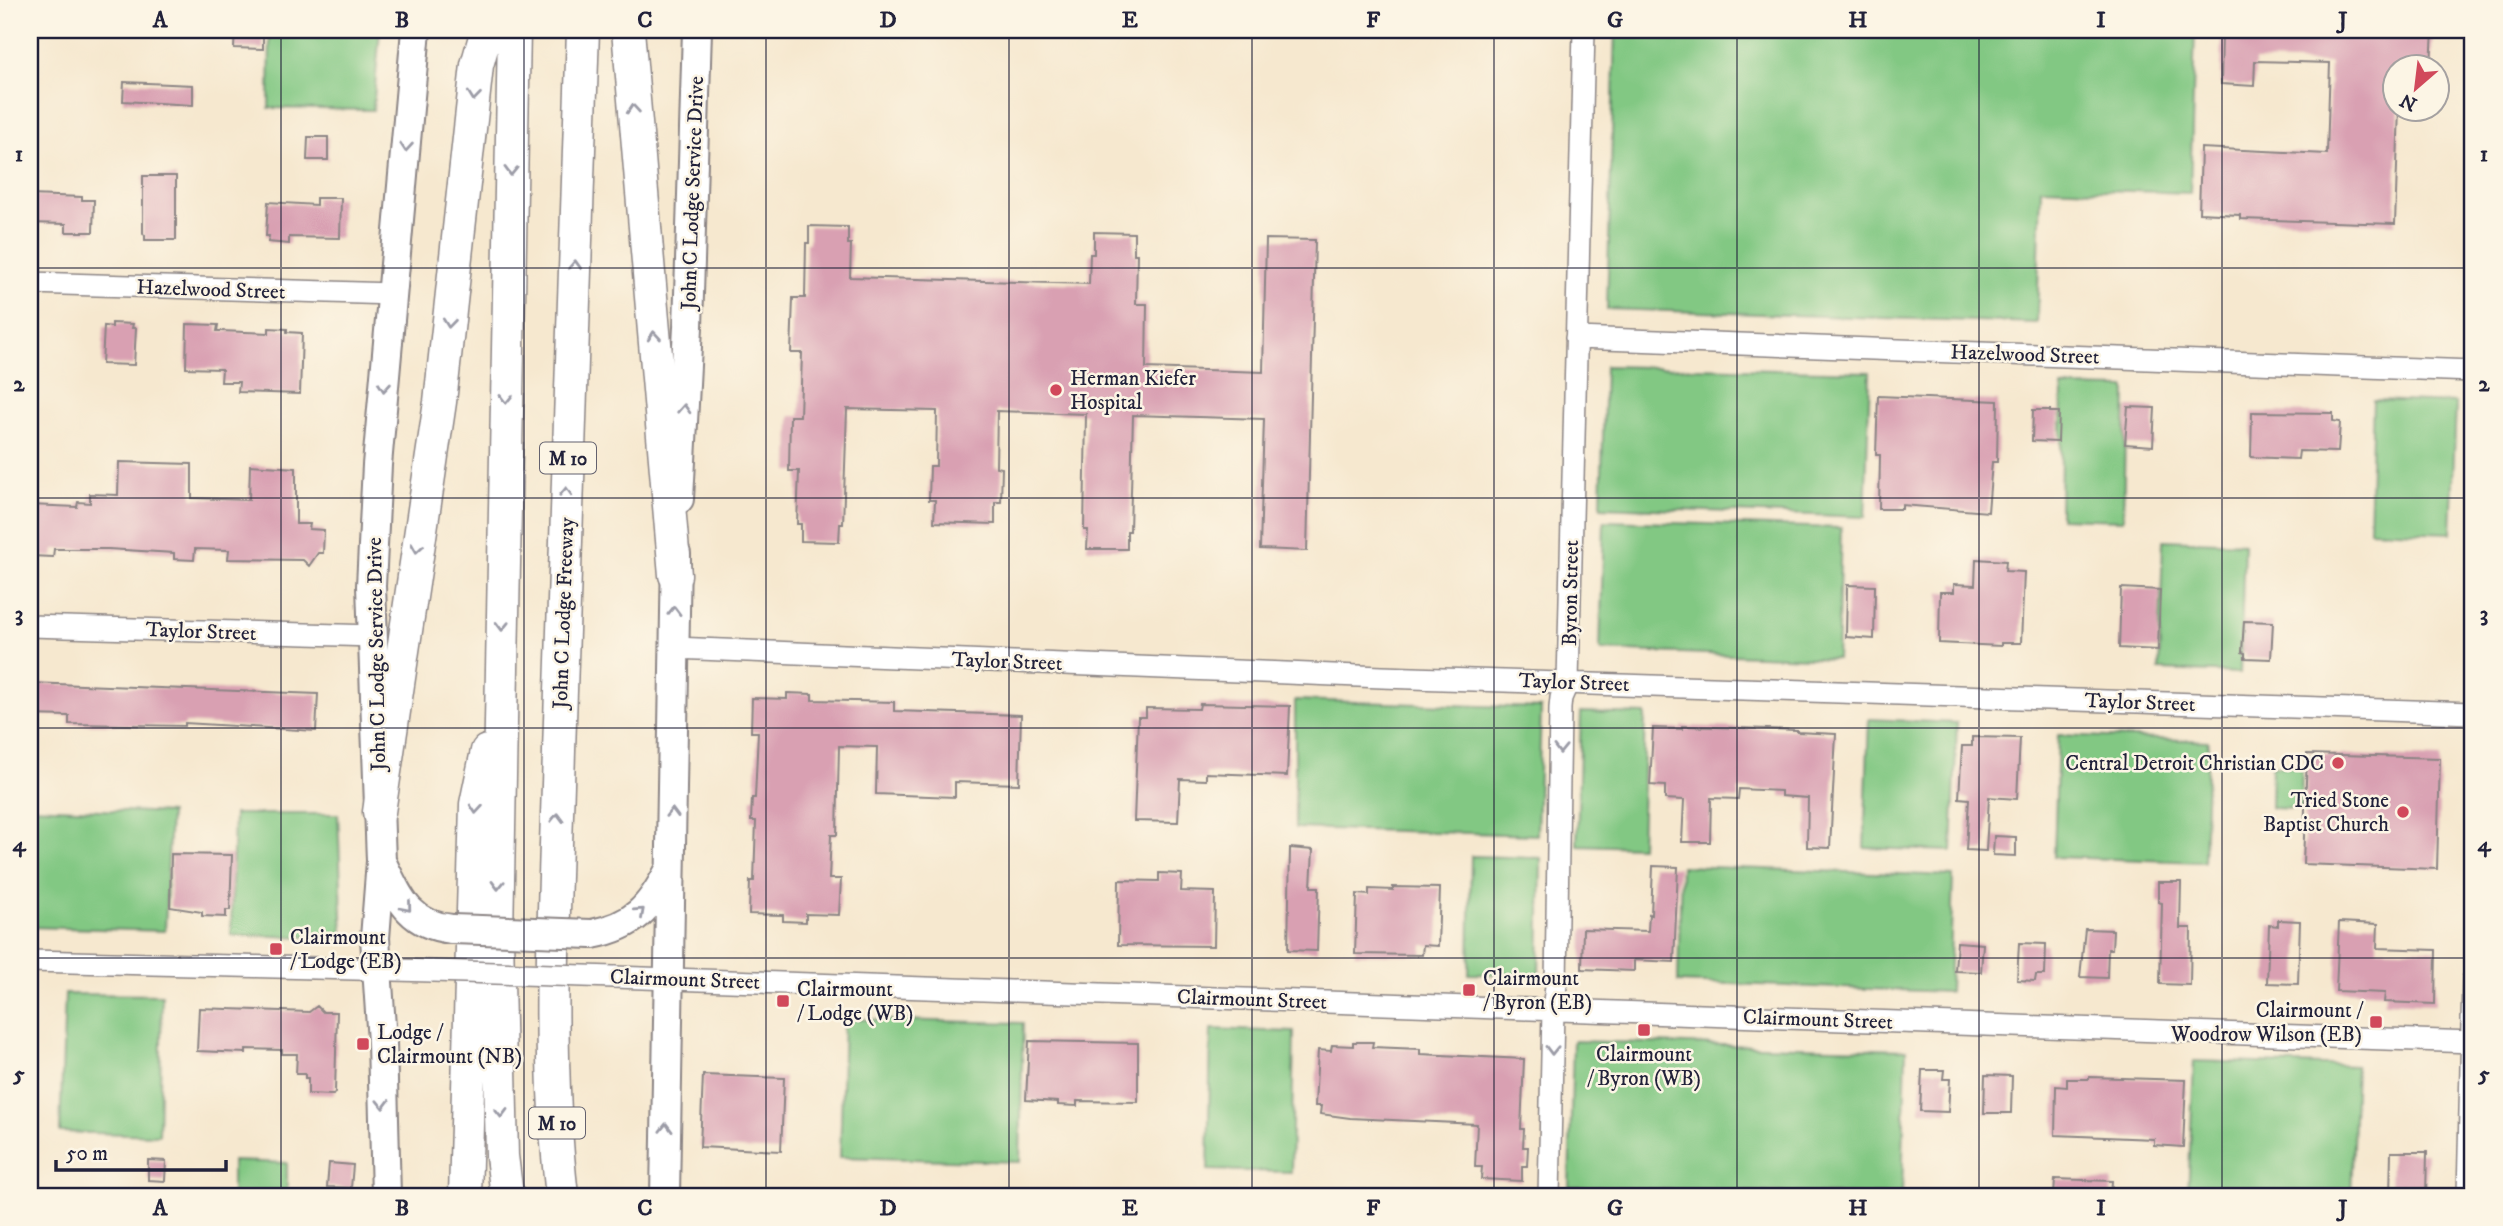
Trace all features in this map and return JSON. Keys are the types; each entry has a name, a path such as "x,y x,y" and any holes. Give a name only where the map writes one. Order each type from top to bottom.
{"highway":[{"path":"379,813 440,402 477,65 487,30"},
{"name":"M 10","path":"507,1196 502,1156 497,935 514,30"},
{"name":"John C Lodge Freeway","path":"562,1196 553,1050 555,886 583,30"},
{"path":"628,30 675,575"},
{"path":"465,1196 476,804 500,695"}],"main road":[{"name":"John C Lodge Service Drive","path":"386,1196 382,1042 374,938 381,861 371,586 377,465 416,30"},
{"name":"John C Lodge Service Drive","path":"665,1196 675,575 688,327 697,30"},
{"path":"381,861 400,900 417,919 436,927 592,934 617,929 635,917 656,896 670,868"}],"street":[{"name":"Byron Street","path":"1549,1196 1553,1009 1556,986 1560,708 1568,682 1584,30"},
{"name":"Hazelwood Street","path":"30,283 393,294"},
{"name":"Hazelwood Street","path":"1576,338 2473,371"},
{"name":"Taylor Street","path":"30,626 373,636"},
{"name":"Taylor Street","path":"674,648 2473,713"},
{"name":"Clairmount Street","path":"30,961 614,977 2472,1042"},
{"path":"2468,1196 2473,980"}],"green space":[{"path":"270,30 380,30 373,110 269,108"},
{"path":"1615,30 2195,30 2190,193 2041,188 2037,323 1607,309"},
{"path":"1605,366 1870,372 1865,517 1601,507"},
{"path":"2062,387 2126,388 2123,520 2060,518"},
{"path":"2373,400 2456,403 2451,533 2369,530"},
{"path":"1604,521 1841,528 1837,659 1600,650"},
{"path":"2163,540 2244,543 2240,673 2159,670"},
{"path":"1295,700 1541,708 1537,835 1295,828"},
{"path":"1581,712 1645,714 1641,847 1577,845"},
{"path":"1869,719 1957,723 1952,851 1864,848"},
{"path":"2058,735 2208,741 2204,862 2054,857"},
{"path":"2272,766 2302,767 2301,809 2271,808"},
{"path":"30,807 170,813 165,931 30,927"},
{"path":"234,814 338,814 343,938 231,935"},
{"path":"1471,856 1541,858 1539,975 1469,974"},
{"path":"1681,866 1953,876 1949,992 1678,982"},
{"path":"65,994 162,995 159,1135 60,1132"},
{"path":"844,1019 1023,1023 1020,1162 840,1157"},
{"path":"1211,1029 1294,1032 1291,1172 1208,1170"},
{"path":"1573,1041 1906,1050 1902,1196 1569,1187"},
{"path":"2194,1061 2356,1066 2351,1196 2188,1196"},
{"path":"232,1161 287,1163 287,1196 232,1196"}],"building":[{"path":"235,30 263,30 263,49 234,48"},
{"path":"2222,30 2433,30 2432,52 2380,52 2380,122 2399,122 2395,224 2240,219 2240,215 2199,213 2201,148 2327,154 2330,63 2255,61 2254,86 2221,84"},
{"path":"124,82 193,85 193,105 123,101"},
{"path":"308,137 328,137 328,160 307,160"},
{"path":"143,176 176,176 176,240 145,240"},
{"path":"30,195 94,200 93,232 66,232 66,224 30,223"},
{"path":"316,198 341,198 340,238 289,237 289,244 268,242 268,202 316,205"},
{"name":"Herman Kiefer Hospital","path":"809,226 848,227 848,244 851,244 850,277 1089,284 1090,254 1094,254 1094,232 1134,233 1134,254 1137,254 1136,304 1147,304 1146,368 1263,372 1266,239 1315,240 1307,551 1260,549 1264,419 1133,415 1130,531 1127,531 1127,549 1087,549 1088,530 1084,530 1086,414 997,411 996,467 1002,468 1001,502 995,502 995,524 934,522 935,500 929,500 930,466 936,466 937,411 847,409 843,524 840,524 839,542 801,541 801,524 797,524 799,471 789,471 790,416 800,416 802,353 791,353 793,298 805,298"},
{"path":"112,323 133,324 132,328 136,328 134,365 102,364 104,326 112,327"},
{"path":"187,324 218,325 217,331 269,333 269,328 302,333 300,394 238,392 239,382 221,382 222,369 186,368"},
{"path":"1878,396 1998,401 1997,462 1992,462 1988,512 1902,505 1902,509 1879,509 1880,455 1876,455"},
{"path":"2128,407 2155,408 2153,446 2125,444"},
{"path":"2033,410 2059,412 2058,442 2032,441"},
{"path":"2252,412 2333,413 2333,421 2340,422 2338,452 2299,451 2298,459 2251,457"},
{"path":"119,462 192,464 192,498 249,500 250,465 296,468 296,524 310,524 309,529 324,530 323,553 318,553 309,566 303,560 228,559 229,550 195,549 194,560 174,559 174,553 108,549 54,549 53,557 30,556 30,505 77,507 78,502 90,503 90,494 118,495"},
{"path":"1976,559 2006,561 2005,571 2024,572 2021,643 2001,643 2001,646 1939,643 1940,592 1954,592 1954,584 1975,585"},
{"path":"1847,585 1875,586 1874,639 1846,637"},
{"path":"2121,588 2160,590 2158,650 2119,648"},
{"path":"2244,621 2273,622 2271,659 2245,658 2245,653 2242,652"},
{"path":"30,683 318,694 316,731 185,723 185,726 69,724 69,716 30,715"},
{"path":"787,693 812,694 812,700 894,702 894,711 1021,715 1019,784 955,782 955,797 876,794 877,747 839,746 837,835 831,835 829,879 841,879 839,915 806,914 806,922 783,921 783,915 749,914 750,881 754,881 756,821 751,821 752,798 755,798 758,732 751,732 752,698 787,699"},
{"path":"1200,704 1290,706 1287,776 1206,773 1206,780 1180,779 1178,822 1134,821 1138,717 1146,717 1146,708 1199,709"},
{"path":"1682,726 1836,734 1830,848 1807,847 1808,798 1781,796 1781,791 1739,789 1738,799 1711,798 1710,842 1682,842 1684,800 1665,799 1665,786 1650,785 1653,728 1682,729"},
{"path":"1972,737 2020,738 2017,799 1989,797 1986,851 1966,850 1969,799 1959,798 1962,746 1972,746"},
{"path":"2307,754 2440,758 2437,869 2303,864"},
{"path":"1994,836 2016,837 2016,856 1993,855"},
{"path":"1290,848 1313,850 1311,887 1319,887 1317,951 1288,950"},
{"path":"171,854 232,855 230,910 226,910 226,917 202,916 202,912 170,907"},
{"path":"1653,866 1678,867 1674,962 1634,960 1634,971 1582,969 1583,929 1648,931"},
{"path":"1159,873 1182,874 1181,891 1215,892 1214,946 1118,945 1119,880 1159,881"},
{"path":"2158,882 2181,882 2180,928 2191,928 2190,985 2160,984 2162,903 2158,902"},
{"path":"1393,887 1440,888 1438,946 1423,945 1422,955 1355,954 1357,894 1369,895 1369,889 1393,890"},
{"path":"2278,920 2300,921 2298,984 2267,983 2269,925 2278,926"},
{"path":"2339,922 2378,924 2377,948 2436,950 2435,1004 2384,1002 2385,993 2336,991"},
{"path":"2085,929 2113,930 2112,949 2108,949 2107,978 2080,977"},
{"path":"1957,942 1983,944 1981,972 1955,971"},
{"path":"2019,943 2046,944 2045,975 2036,975 2035,981 2017,980"},
{"path":"317,1006 323,1012 337,1012 333,1095 308,1094 308,1078 305,1078 305,1074 296,1074 297,1054 282,1054 282,1050 246,1049 246,1053 197,1051 199,1008 309,1012"},
{"path":"1029,1041 1138,1043 1138,1102 1077,1101 1077,1106 1026,1100"},
{"path":"1353,1042 1373,1042 1372,1047 1420,1049 1420,1054 1524,1059 1521,1129 1524,1129 1523,1147 1528,1147 1527,1166 1522,1166 1522,1181 1481,1179 1482,1167 1475,1167 1477,1124 1320,1114 1321,1106 1315,1106 1318,1050 1331,1051 1332,1045 1353,1046"},
{"path":"1922,1070 1944,1070 1943,1079 1950,1079 1948,1112 1920,1111"},
{"path":"703,1075 784,1078 781,1151 700,1147"},
{"path":"1985,1075 2012,1076 2011,1113 1984,1113"},
{"path":"2089,1077 2186,1080 2183,1147 2154,1145 2154,1139 2055,1135 2056,1086 2067,1087 2067,1079"},
{"path":"2391,1152 2427,1152 2426,1196 2390,1196"},
{"path":"148,1160 166,1161 165,1181 148,1180"},
{"path":"329,1163 353,1165 351,1188 327,1187"},
{"path":"2055,1179 2112,1181 2111,1196 2054,1196"}],"place":[{"name":"Herman Kiefer Hospital","path":"1056,390"},
{"name":"Central Detroit Christian CDC","path":"2338,763"},
{"name":"Tried Stone Baptist Church","path":"2403,812"},
{"name":"Clairmount / Lodge (EB)","path":"276,949"},
{"name":"Clairmount / Byron (EB)","path":"1469,990"},
{"name":"Clairmount / Lodge (WB)","path":"783,1001"},
{"name":"Clairmount / Woodrow Wilson (EB)","path":"2376,1022"},
{"name":"Clairmount / Byron (WB)","path":"1644,1030"},
{"name":"Lodge / Clairmount (NB)","path":"363,1044"}]}
